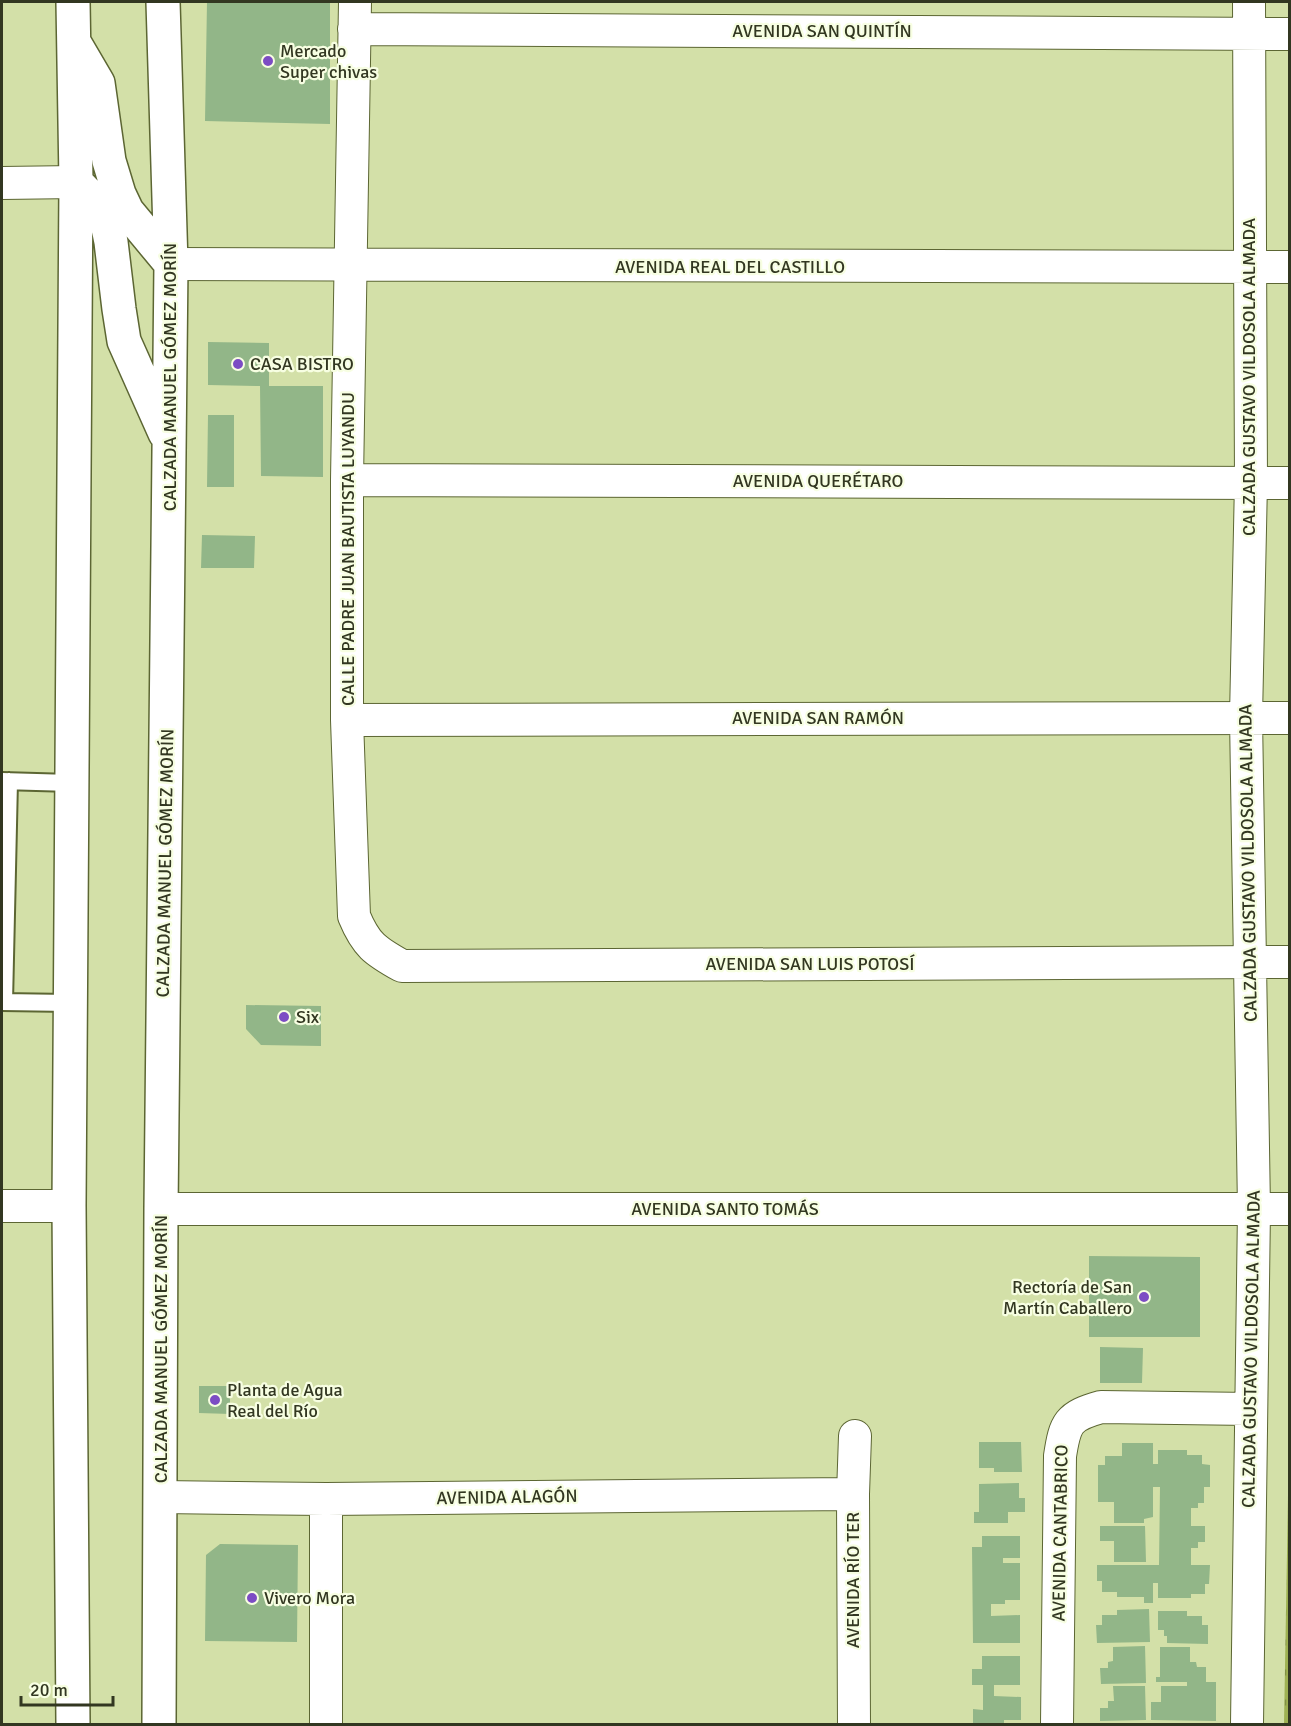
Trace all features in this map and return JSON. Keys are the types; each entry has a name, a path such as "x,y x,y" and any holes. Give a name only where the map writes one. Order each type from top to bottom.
{"main road":[{"path":"73,1725 69,1206 76,182 74,2"},
{"name":"CALZADA MANUEL GÓMEZ MORÍN","path":"159,1725 161,1209 171,264 163,2"},
{"path":"73,41 98,83 113,178 127,211 171,264"},
{"path":"76,182 97,204 106,218 124,341 170,446"}],"street":[{"name":"CALZADA GUSTAVO VILDOSOLA ALMADA","path":"1247,1725 1254,1209 1246,717 1251,482 1249,2"},
{"name":"AVENIDA SAN QUINTÍN","path":"354,15 1290,34"},
{"name":"CALLE PADRE JUAN BAUTISTA LUYANDU","path":"354,15 346,480 347,720 354,916"},
{"path":"2,183 76,182"},
{"name":"AVENIDA REAL DEL CASTILLO","path":"171,264 1290,267"},
{"name":"AVENIDA QUERÉTARO","path":"346,480 1290,483"},
{"name":"AVENIDA SAN RAMÓN","path":"347,720 1290,718"},
{"name":"AVENIDA SAN LUIS POTOSÍ","path":"354,916 363,937 379,953 402,966 1290,962"},
{"path":"2,1206 69,1206"},
{"name":"AVENIDA SANTO TOMÁS","path":"161,1209 1290,1209"},
{"name":"AVENIDA CANTABRICO","path":"1057,1725 1060,1456 1064,1429 1080,1412 1101,1407 1251,1409"},
{"name":"AVENIDA RÍO TER","path":"854,1725 855,1436"},
{"name":"AVENIDA ALAGÓN","path":"161,1497 326,1499 853,1494"},
{"path":"326,1499 326,1725"}],"lane":[{"path":"70,1003 3,1002 5,781 71,783"}],"green space":[{"path":"1289,1438 1290,1724 1284,1724"}],"building":[{"name":"Mercado Super chivas","path":"207,2 330,2 330,124 205,121"},
{"path":"208,342 269,343 269,386 323,386 323,477 261,476 260,386 208,385"},
{"path":"208,415 234,415 234,487 207,487"},
{"path":"202,535 255,536 254,568 201,568"},
{"name":"Six","path":"246,1005 321,1006 321,1046 261,1045 246,1029"},
{"name":"Rectoría de San Martín Caballero","path":"1089,1256 1200,1257 1200,1337 1089,1337"},
{"path":"1100,1347 1143,1348 1142,1383 1100,1383"},
{"name":"Planta de Agua Real del Río","path":"199,1386 230,1386 230,1414 199,1413"},
{"path":"979,1442 1021,1442 1022,1472 994,1472 994,1468 979,1468"},
{"path":"1122,1443 1153,1443 1153,1464 1158,1464 1158,1450 1187,1450 1187,1455 1202,1455 1202,1464 1210,1465 1210,1487 1204,1487 1204,1503 1198,1503 1198,1508 1191,1508 1191,1526 1205,1526 1205,1542 1198,1542 1198,1548 1191,1548 1191,1565 1210,1565 1209,1584 1205,1584 1205,1594 1191,1594 1191,1598 1158,1598 1158,1583 1153,1583 1153,1603 1144,1603 1144,1597 1117,1597 1117,1592 1102,1592 1102,1581 1097,1581 1097,1565 1159,1565 1160,1487 1153,1487 1153,1517 1144,1519 1144,1523 1114,1523 1114,1502 1098,1502 1098,1465 1105,1465 1105,1456 1122,1456"},
{"path":"1019,1483 1019,1498 1025,1498 1025,1512 1008,1512 1008,1523 974,1523 974,1512 979,1512 979,1484"},
{"path":"1100,1526 1145,1526 1146,1562 1114,1562 1114,1541 1100,1541"},
{"path":"982,1536 1020,1536 1020,1558 1003,1558 1003,1563 1020,1563 1020,1600 1005,1600 1005,1604 991,1604 991,1616 1020,1615 1020,1643 973,1643 972,1547 982,1547"},
{"name":"Vivero Mora","path":"220,1544 298,1545 297,1642 205,1641 206,1555"},
{"path":"1149,1609 1150,1642 1097,1643 1096,1625 1102,1625 1102,1615 1117,1615 1117,1610"},
{"path":"1158,1611 1187,1611 1187,1616 1202,1616 1202,1625 1208,1625 1208,1644 1167,1643 1164,1630 1158,1630"},
{"path":"1145,1646 1146,1683 1101,1684 1100,1668 1108,1668 1108,1662 1113,1661 1113,1647"},
{"path":"1160,1647 1190,1647 1190,1662 1196,1662 1197,1667 1206,1667 1206,1682 1216,1682 1216,1721 1151,1720 1151,1702 1161,1702 1161,1686 1187,1686 1187,1682 1156,1682 1156,1677 1160,1677"},
{"path":"982,1656 1020,1656 1020,1685 994,1685 994,1696 1021,1697 1021,1720 1004,1720 1004,1724 973,1724 973,1709 983,1710 983,1685 972,1685 972,1669 982,1669"},
{"path":"1113,1686 1145,1686 1146,1720 1100,1721 1100,1708 1108,1708 1108,1701 1114,1701"}],"place":[{"name":"Mercado Super chivas","path":"268,61"},
{"name":"CASA BISTRO","path":"238,364"},
{"name":"Six","path":"284,1017"},
{"name":"Rectoría de San Martín Caballero","path":"1144,1297"},
{"name":"Planta de Agua Real del Río","path":"215,1400"},
{"name":"Vivero Mora","path":"252,1598"}]}
